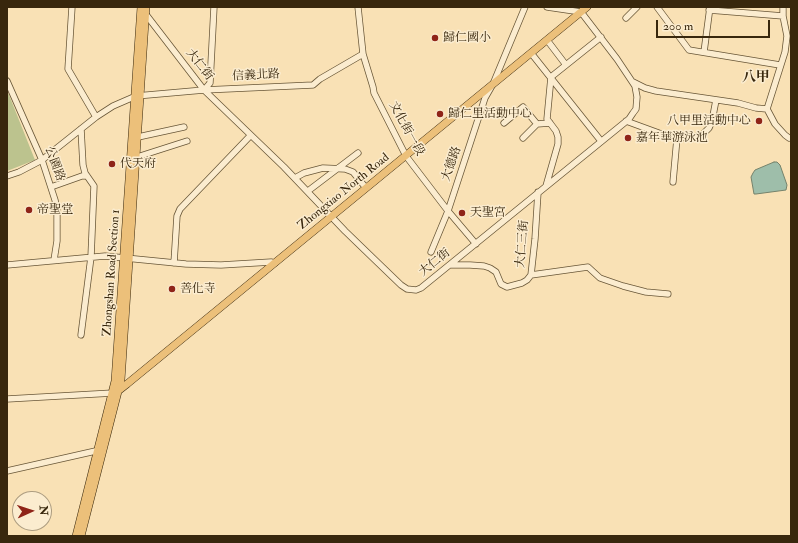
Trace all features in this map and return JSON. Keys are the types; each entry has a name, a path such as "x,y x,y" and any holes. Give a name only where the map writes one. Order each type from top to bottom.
{"main road":[{"name":"Zhongshan Road Section 1","path":"127,259 144,9"},
{"name":"Zhongxiao North Road","path":"116,392 584,9"},
{"name":"Zhongshan Road Section 1","path":"76,536 116,392 116,375 137,157 138,95"},
{"name":"Zhongshan Road Section 1","path":"81,536 100,450"}],"street":[{"path":"72,7 68,69 96,117"},
{"path":"204,90 210,82 214,7"},
{"name":"文化街一段","path":"358,7 363,54 374,93 406,156 448,211 476,244"},
{"name":"大德路","path":"431,252 448,211 486,98 525,7"},
{"path":"547,7 584,9"},
{"path":"626,18 637,7"},
{"path":"657,7 689,50 780,65"},
{"path":"783,7 787,42 767,109 775,124 785,136 789,138"},
{"name":"大仁街","path":"144,9 204,90 295,178 356,242 408,289 416,290 421,288 476,244 626,121 633,113 637,102 637,91 584,9"},
{"path":"704,52 710,9 783,16"},
{"path":"546,186 558,144 556,131 547,119 551,77 601,37"},
{"path":"547,40 566,64"},
{"path":"531,52 601,141"},
{"name":"信義北路","path":"7,176 19,172 42,160 96,117 113,106 138,95 204,90 313,85 320,79 363,54"},
{"name":"公園路","path":"7,81 42,160 57,209 57,241 54,260"},
{"path":"631,81 645,88 656,91 767,109"},
{"path":"626,121 667,136 687,138 703,134 709,128 712,121 716,100"},
{"path":"504,123 523,107 536,124"},
{"path":"523,138 536,124 550,123"},
{"path":"138,137 184,127"},
{"path":"81,129 83,165 87,176 94,186 91,257 81,335"},
{"path":"174,263 177,216 180,209 250,136"},
{"path":"673,182 677,138"},
{"path":"137,157 187,141"},
{"path":"308,191 358,153"},
{"path":"295,178 304,173 323,168 345,169 353,172 366,188"},
{"path":"51,187 82,176 87,176"},
{"name":"大仁三街","path":"450,265 484,266 490,268 496,272 501,284 507,287 522,283 531,276 538,192"},
{"path":"7,265 104,256 174,263 221,265 265,262 275,263"},
{"path":"531,276 588,267 600,278 623,286 646,292 668,294"},
{"path":"7,399 116,392"},
{"path":"7,470 100,450"}],"green space":[{"path":"7,90 35,160 7,171"}],"shaded area":[{"path":"777,162 780,165 787,185 786,190 754,194 751,177 753,173 755,170"}],"place":[{"name":"歸仁國小","path":"435,38"},
{"name":"歸仁里活動中心","path":"440,114"},
{"name":"八甲里活動中心","path":"759,121"},
{"name":"嘉年華游泳池","path":"628,138"},
{"name":"代天府","path":"112,164"},
{"name":"帝聖堂","path":"29,210"},
{"name":"天聖宮","path":"462,213"},
{"name":"善化寺","path":"172,289"}],"district":[{"name":"八甲","path":"756,78"}]}
